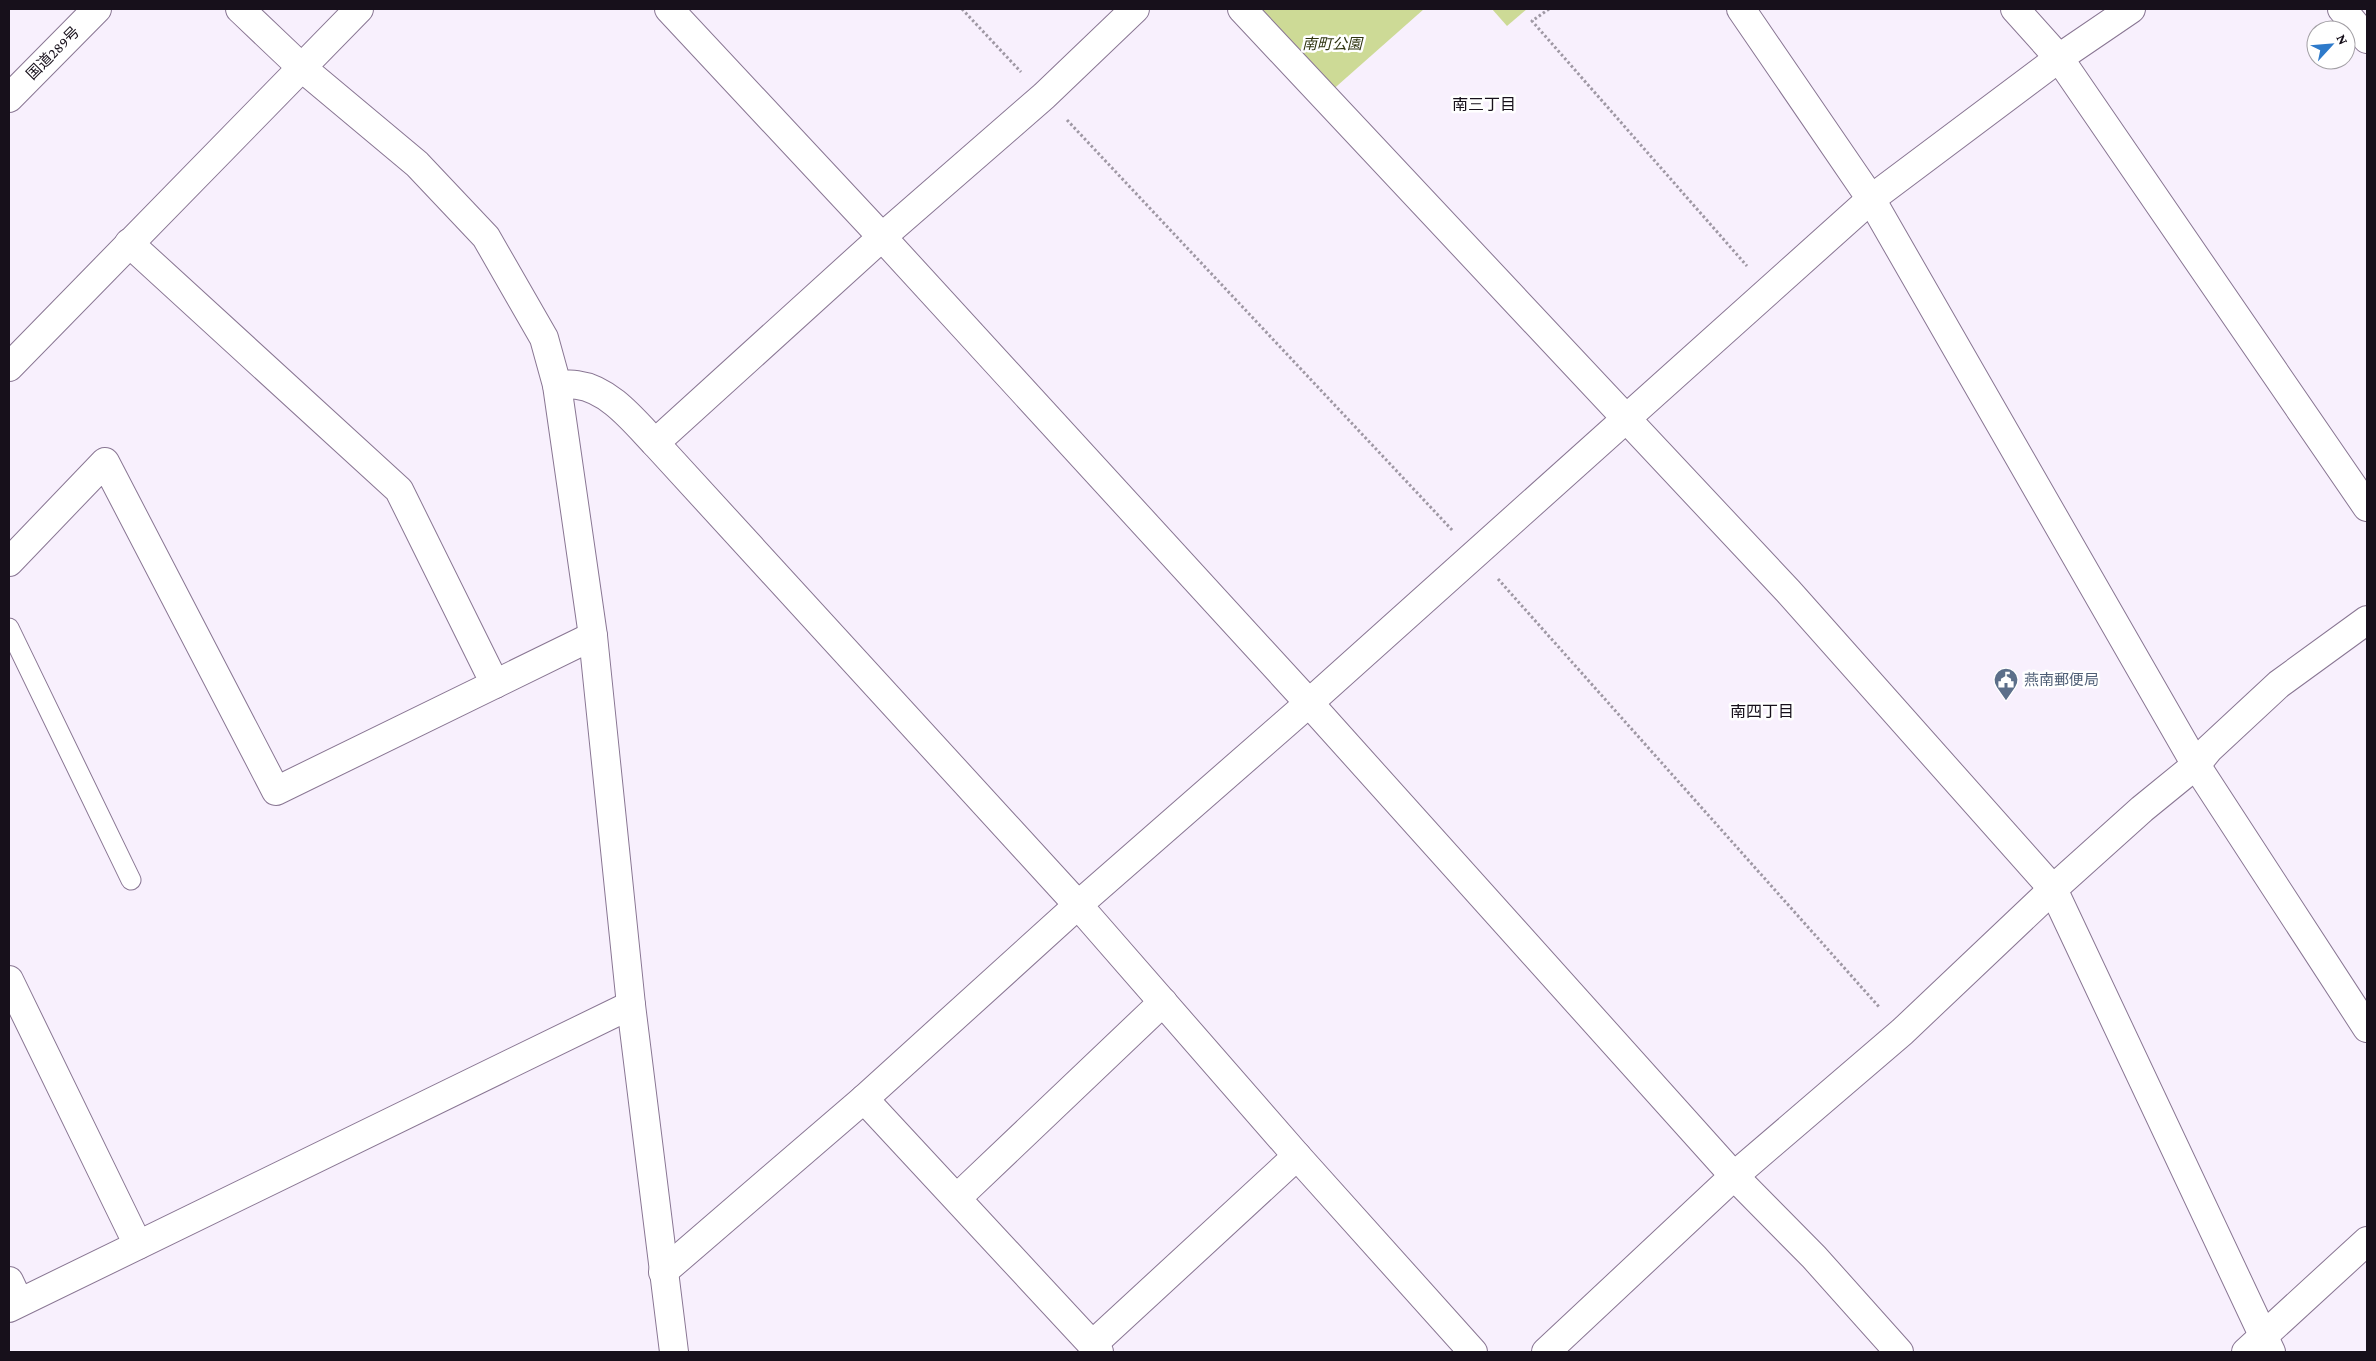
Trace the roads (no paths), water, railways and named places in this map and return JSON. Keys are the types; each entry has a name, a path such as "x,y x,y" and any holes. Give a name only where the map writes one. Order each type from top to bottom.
{"main road":[{"name":"国道289号","path":"9,98 97,9"},
{"path":"240,9 301,67 416,164 486,237 544,338 557,385 593,636 631,1005 674,1352"},
{"path":"9,367 359,9"},
{"path":"669,9 882,237 1309,703 1734,1176 1814,1257 1899,1352"},
{"path":"655,443 882,237 1044,96 1136,9"},
{"path":"1242,9 1628,418 1788,591 2053,889 2260,1347 2367,1241"},
{"path":"1741,9 1871,199 2196,765 2367,1028"},
{"path":"2016,9 2058,58 2367,507"},
{"path":"663,1272 864,1099 1078,905 1309,703 1474,553 1628,418 1871,199 2058,58 2131,9"},
{"path":"2342,9 2367,39"},
{"path":"129,244 399,490 495,684"},
{"path":"557,385 577,385 596,392 626,412 1078,905 1297,1156 1473,1352"},
{"path":"9,562 105,462 276,791 593,636"},
{"path":"1546,1352 1734,1176 1902,1032 2053,889 2142,809 2196,765 2208,749 2279,684 2367,620"},
{"path":"9,980 138,1245"},
{"path":"957,1198 1162,1002"},
{"path":"12,1297 138,1245 631,1005"},
{"path":"864,1099 1096,1349 1297,1156"}],"lane":[{"path":"9,628 131,880"}],"place":[{"name":"燕南郵便局","path":"2006,701"}],"district":[{"name":"南三丁目","path":"1484,104"},
{"name":"南四丁目","path":"1762,711"}],"park label":[{"name":"南町公園","path":"1332,44"}]}
